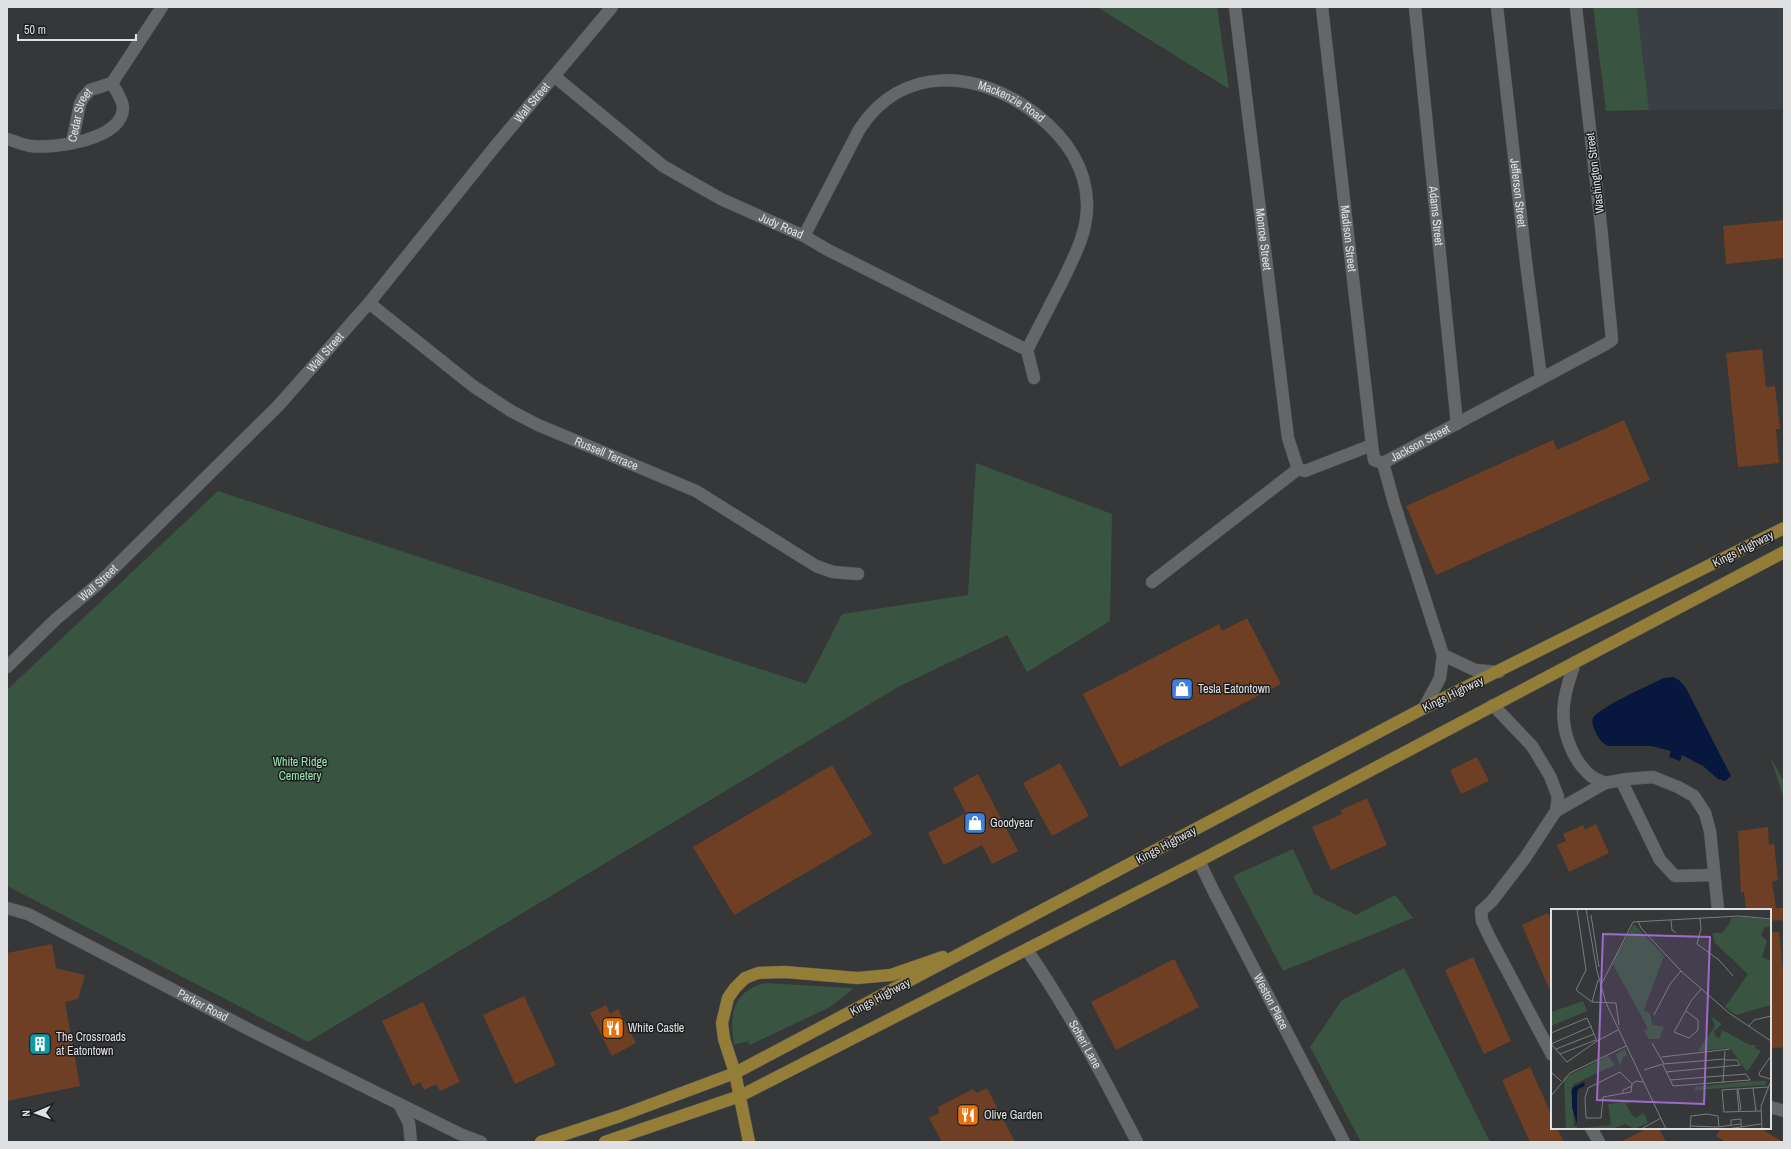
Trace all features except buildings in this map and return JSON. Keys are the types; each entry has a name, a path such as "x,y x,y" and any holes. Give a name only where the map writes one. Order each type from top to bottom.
{"main road":[{"name":"Kings Highway","path":"540,1142 620,1116 734,1073 1424,708 1499,672 1784,528"},
{"name":"Kings Highway","path":"605,1142 740,1096 1199,861 1784,552"},
{"path":"749,1142 740,1096 724,1039 722,1023 728,998 745,978 758,973 784,972 857,978 891,975 976,946"}],"street":[{"name":"Cedar Street","path":"7,139 31,146 48,146 72,143 80,104 83,98 90,90 112,83 162,7"},
{"name":"Wall Street","path":"7,667 56,619 98,584 278,406 369,303 612,7"},
{"name":"Monroe Street","path":"1235,7 1288,438 1298,470"},
{"name":"Madison Street","path":"1322,7 1374,460 1383,463"},
{"name":"Adams Street","path":"1414,7 1457,424"},
{"name":"Jefferson Street","path":"1497,7 1526,262 1541,378"},
{"name":"Washington Street","path":"1576,7 1601,226 1612,340"},
{"name":"Judy Road","path":"554,76 663,166 721,198 804,236 828,250 1027,350"},
{"name":"Mackenzie Road","path":"804,236 859,130 868,116 886,100 908,88 926,82 942,80 961,80 1001,93 1028,108 1048,123 1066,142 1074,154 1082,171 1087,193 1085,227 1080,243 1046,316 1027,350"},
{"path":"72,143 101,135 118,122 123,108 122,101 112,83"},
{"name":"Russell Terrace","path":"369,303 473,386 511,411 538,425 696,491 816,566 833,572 858,574"},
{"name":"Jackson Street","path":"1443,655 1394,503 1383,463 1612,340"},
{"path":"1027,350 1034,378"},
{"name":"Jackson Street","path":"1152,582 1298,470 1305,471 1372,445"},
{"path":"1424,708 1440,678 1443,655 1475,670 1499,672"},
{"path":"1575,662 1564,702 1563,715 1568,740 1578,761 1592,777 1605,783"},
{"path":"1493,705 1532,746 1550,776 1558,797 1556,811 1525,858 1492,901 1481,912 1482,921 1490,938 1551,1053"},
{"path":"1556,811 1605,783 1621,780 1653,778 1678,787 1694,796 1705,813 1708,825 1718,909"},
{"path":"1621,780 1660,860 1675,876 1714,875"},
{"name":"Weston Place","path":"1199,861 1344,1142"},
{"name":"Parker Road","path":"7,908 28,914 399,1104 460,1134 481,1142"},
{"name":"Scheri Lane","path":"1027,950 1057,994 1079,1031 1138,1142"},
{"path":"399,1104 409,1123 411,1142"},
{"path":"1771,1107 1784,1111"},
{"path":"1592,1129 1599,1142"}],"shaded area":[{"path":"1637,7 1784,7 1784,109 1649,110"}],"green space":[{"path":"1097,7 1217,7 1229,89"},
{"path":"1593,7 1637,7 1649,110 1606,111"},
{"name":"White Ridge Cemetery","path":"976,463 1112,514 1110,621 1027,672 1007,635 898,687 308,1042 7,886 7,690 218,491 806,684 842,614 968,595"},
{"path":"1770,756 1784,782 1784,799"},
{"path":"1293,849 1314,894 1356,915 1395,895 1413,918 1283,971 1233,876"},
{"path":"1404,968 1490,1142 1361,1142 1310,1047 1342,1000"},
{"path":"766,983 853,989 830,1007 750,1045 748,1041 734,1045 732,1024 736,1005 746,991 755,986"}],"water":[{"path":"1673,677 1679,680 1686,688 1731,776 1725,781 1718,779 1703,766 1682,755 1680,761 1669,757 1671,751 1651,746 1608,746 1601,741 1596,733 1592,722 1593,718 1604,708 1664,678"}],"place":[{"name":"Tesla Eatontown","path":"1182,689"},
{"name":"Goodyear","path":"975,823"},
{"name":"White Castle","path":"613,1028"},
{"name":"The Crossroads at Eatontown","path":"40,1044"},
{"name":"Olive Garden","path":"968,1115"}]}
